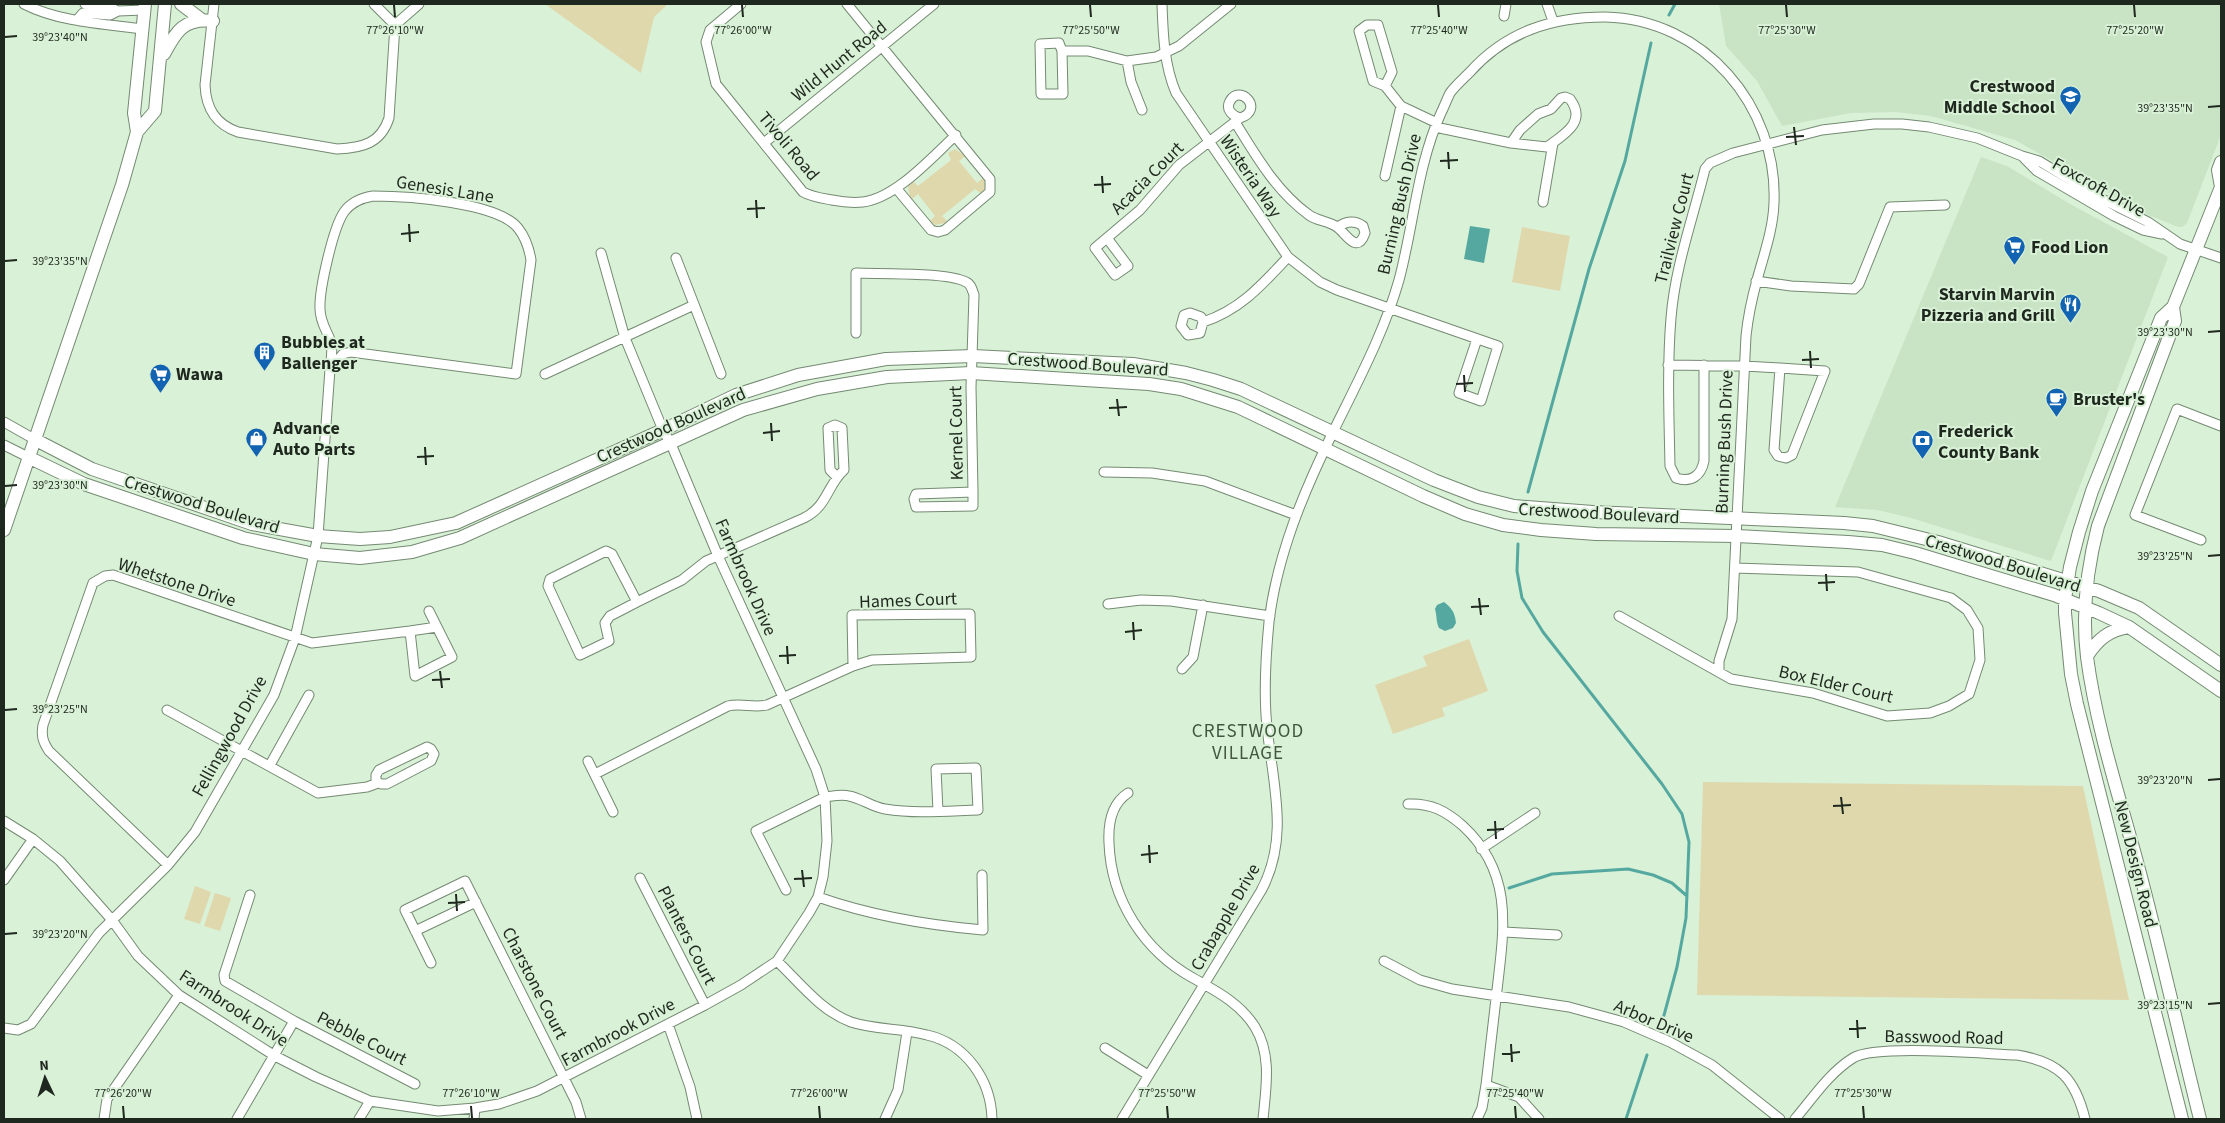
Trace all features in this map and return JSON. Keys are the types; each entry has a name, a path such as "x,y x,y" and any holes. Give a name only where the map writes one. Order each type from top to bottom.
{"main road":[{"path":"137,132 156,111 165,4"},
{"path":"181,4 207,20"},
{"path":"4,530 122,185 137,132 134,113 144,7"},
{"path":"161,58 179,28 207,20"},
{"name":"New Design Road","path":"2182,1119 2070,674 2065,599 2079,532 2096,483 2161,318 2173,307 2221,187 2218,170 2221,162"},
{"name":"New Design Road","path":"2173,307 2175,321 2098,526 2090,559 2086,607 2087,656 2093,693 2104,739 2155,933 2200,1119"},
{"name":"Crestwood Boulevard","path":"34,439 92,469 252,524 318,536 360,540 390,537 456,523 663,430 736,394 798,376 886,359 972,356 1133,364 1186,373 1241,389 1434,480 1478,497 1514,506 1545,510 1844,523 1873,526 1938,542 2088,588 2139,608 2221,665"},
{"name":"Crestwood Boulevard","path":"28,458 84,484 226,532 314,554 360,558 412,552 460,538 744,410 817,389 887,376 971,373 1149,384 1181,389 1238,407 1423,496 1465,514 1503,525 1596,534 1737,536 1848,542 1882,545 1915,553 2086,607 2129,627 2221,691"},
{"path":"1848,542 1894,542 1922,547 1938,542"},
{"path":"2087,656 2095,644 2106,634 2116,629 2129,627"},
{"path":"2136,936 2155,933"}],"street":[{"path":"24,4 34,9 77,20 143,29"},
{"path":"85,4 107,6 118,12"},
{"path":"214,4 207,20 205,84 208,104 215,118 226,127 238,132 337,149 354,148 370,143 378,138 385,129 389,118 395,25 419,4"},
{"path":"374,4 395,25"},
{"name":"Tivoli Road","path":"741,4 710,30 706,42 716,84 803,192 813,197 863,202 876,198 896,188 956,136"},
{"path":"847,4 990,179 990,192 946,230 938,232 931,230 896,188"},
{"name":"Wild Hunt Road","path":"764,143 934,4"},
{"name":"Wisteria Way","path":"1162,4 1166,53 1171,82 1176,93 1288,257 1320,282 1388,309 1498,346 1481,401 1459,393 1477,339"},
{"path":"1062,51 1088,51 1127,61 1156,58 1179,46 1231,4"},
{"path":"1504,16 1506,4"},
{"path":"1547,4 1553,21"},
{"path":"77,20 83,13 110,15 144,7"},
{"name":"Burning Bush Drive","path":"1325,449 1360,379 1399,280 1423,161 1450,93 1480,61 1510,38 1553,21 1582,17 1611,18 1652,25 1694,44 1721,66 1744,92 1768,144 1774,171 1774,203 1770,233 1749,310 1744,366 1732,619 1719,661 1719,672"},
{"path":"1384,86 1392,72 1378,25 1367,25 1359,31 1373,81 1384,86 1400,106 1436,125 1511,143 1547,147 1571,128 1577,117 1575,106 1570,99 1560,98 1551,109 1538,114 1526,125 1511,143"},
{"path":"1059,43 1062,51 1063,94 1041,94 1040,44 1059,43"},
{"path":"1127,61 1131,82 1142,110"},
{"path":"1385,176 1400,106"},
{"name":"Acacia Court","path":"1108,238 1140,210 1179,165 1237,120 1264,168 1290,201 1312,217 1338,227"},
{"name":"Foxcroft Drive","path":"1768,144 1822,130 1850,126 1902,124 1929,127 1977,138 2022,156 2037,170 2114,216 2143,230 2165,234 2180,244 2221,258"},
{"path":"1543,202 1552,143"},
{"name":"Trailview Court","path":"1704,365 1704,461 1699,475 1694,478 1676,478 1670,466 1668,364 1671,316 1679,265 1705,169 1710,163 1718,159 1768,144"},
{"name":"Genesis Lane","path":"395,196 485,209 502,216 518,227 527,242 531,260 516,374 351,352 343,354 330,369 331,343 323,328 320,309 328,257 337,227 344,212 359,199 395,196"},
{"path":"1756,281 1791,286 1854,289 1859,284 1890,207 1945,205"},
{"name":"Farmbrook Drive","path":"4,822 33,839 60,861 112,920 138,956 179,995 275,1056 370,1101 438,1111 498,1104 537,1092 742,985 777,962 802,928 818,897 826,862 826,797 816,769 718,556 671,444 663,430 625,338 601,253"},
{"path":"1203,322 1227,313 1252,295 1288,257"},
{"path":"676,258 721,374"},
{"name":"Kernel Court","path":"856,332 856,273 945,277 967,282 972,287 974,295 971,373 973,492 973,506 916,507 914,501 916,494 973,492"},
{"path":"545,374 694,305"},
{"path":"1668,364 1744,366 1780,368 1824,371 1792,455 1786,458 1778,456 1774,450 1780,368"},
{"name":"Fellingwood Drive","path":"4,1028 18,1030 31,1024 99,933 168,865 194,832 274,695 295,638 318,536 330,369"},
{"path":"2201,540 2135,515 2177,409 2221,426"},
{"name":"Crestwood Boulevard","path":"4,422 34,439"},
{"path":"637,602 612,554 606,551 550,579 548,586 580,655 609,641 605,623 610,616 682,580 698,567 718,556 808,516 824,503 836,476 844,470 842,428 835,425 828,428 830,470 836,476"},
{"name":"Crestwood Boulevard","path":"4,445 28,458"},
{"name":"Crabapple Drive","path":"1122,1119 1261,891 1274,861 1278,829 1266,714 1265,674 1270,616 1280,569 1296,515 1325,449"},
{"path":"1104,472 1152,473 1205,481 1296,515"},
{"name":"Box Elder Court","path":"1619,616 1731,678 1813,693 1887,716 1930,713 1949,706 1968,694 1980,660 1978,628 1967,610 1951,598 1858,572 1735,568"},
{"name":"Whetstone Drive","path":"168,865 49,751 43,743 41,734 43,725 93,583 105,576 113,575 312,643 437,627"},
{"path":"1108,604 1141,600 1171,601 1270,616"},
{"path":"1182,669 1193,657 1203,605"},
{"path":"410,631 415,676 452,657 428,611"},
{"name":"Hames Court","path":"595,774 728,706 739,704 759,707 853,666 872,660 971,657 970,614 852,615 853,666"},
{"path":"270,765 309,695"},
{"path":"167,710 318,793 367,787 378,783 387,784 431,761 434,757 433,751 429,748 424,748 380,770 376,775 378,783"},
{"path":"588,761 613,812"},
{"path":"786,890 756,831 826,797 849,796 882,808 910,812 978,810 976,768 936,769 938,811"},
{"path":"1128,793 1117,802 1110,822 1110,858 1121,899 1134,924 1148,944 1192,978 1234,1003 1255,1027 1262,1040 1266,1057 1267,1080 1263,1119"},
{"path":"1408,804 1424,804 1440,809 1470,833 1493,868 1501,890 1504,932 1486,1085 1482,1108 1477,1119"},
{"path":"1481,849 1535,813"},
{"path":"4,880 33,839"},
{"path":"818,897 871,914 903,921 983,930 982,875"},
{"name":"Planters Court","path":"640,878 705,1005"},
{"name":"Charstone Court","path":"431,962 405,910 465,881 576,1102 581,1119"},
{"name":"Pebble Court","path":"250,895 224,975 225,980 294,1021 415,1084"},
{"path":"415,931 476,902"},
{"path":"1504,932 1557,935"},
{"name":"Arbor Drive","path":"1384,961 1420,980 1452,989 1569,1007 1624,1022 1670,1042 1712,1065 1780,1119"},
{"path":"777,962 836,1015 852,1022 927,1035 947,1042 969,1059 978,1070 988,1089 992,1119"},
{"path":"104,1119 107,1099 179,995"},
{"name":"Pebble Court","path":"237,1119 294,1021"},
{"path":"668,1024 690,1087 697,1119"},
{"path":"885,1119 898,1090 907,1032"},
{"path":"1104,1048 1148,1075"},
{"name":"Basswood Road","path":"1795,1119 1834,1073 1845,1064 1855,1057 1885,1051 2017,1055 2040,1060 2060,1069 2067,1077 2081,1102 2085,1119"},
{"path":"1486,1085 1518,1097 1539,1119"},
{"path":"359,1119 370,1101"},
{"path":"474,1119 475,1108"}],"shaded area":[{"path":"545,4 668,4 654,17 641,73"},
{"name":"Crestwood Middle School","path":"1719,4 2221,4 2221,135 2187,223 2182,227 2178,227 2144,213 2015,140 1931,116 1895,112 1851,113 1782,126 1757,81 1726,46"},
{"path":"955,149 965,156 959,161 977,183 983,178 986,186 982,194 975,189 942,216 947,221 945,223 935,225 930,221 935,216 918,194 912,199 910,197 908,186 914,182 918,186 951,160 948,153"},
{"path":"1981,157 2007,166 2070,204 2168,257 2051,561 1911,518 1877,510 1835,507"},
{"path":"1522,227 1570,236 1560,291 1512,282"},
{"path":"1469,639 1488,691 1442,708 1445,716 1393,734 1375,685 1427,666 1423,656"},
{"path":"1703,782 2083,786 2129,1000 1697,995"},
{"path":"195,886 211,892 200,924 184,919"},
{"path":"215,893 231,898 220,931 204,926"}],"water":[{"path":"1470,226 1490,229 1484,263 1464,259"},
{"path":"1444,602 1453,611 1456,623 1453,628 1445,631 1439,628 1435,609 1437,605"}],"waterway":[{"path":"1669,15 1675,4"},
{"path":"1528,492 1589,269 1625,161 1651,43"},
{"path":"1518,544 1517,571 1522,598 1543,632 1662,784 1682,814 1689,842 1686,918 1677,967 1663,1019"},
{"path":"1509,888 1552,874 1628,869 1653,875 1672,883 1687,896"},
{"path":"1626,1119 1647,1055"}],"place":[{"name":"Crestwood Middle School","path":"2071,115"},
{"name":"Food Lion","path":"2015,266"},
{"name":"Starvin Marvin Pizzeria and Grill","path":"2071,323"},
{"name":"Bubbles at Ballenger","path":"265,371"},
{"name":"Wawa","path":"160,393"},
{"name":"Bruster's","path":"2057,418"},
{"name":"Advance Auto Parts","path":"257,457"},
{"name":"Frederick County Bank","path":"1922,460"}],"district":[{"name":"CRESTWOOD VILLAGE","path":"1248,741"}]}
